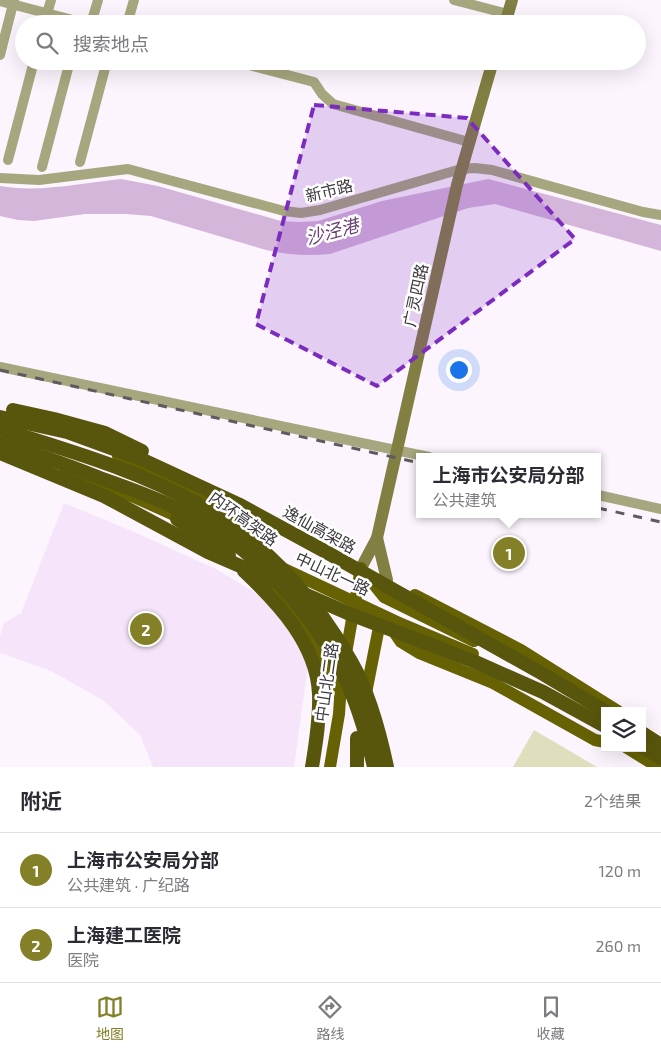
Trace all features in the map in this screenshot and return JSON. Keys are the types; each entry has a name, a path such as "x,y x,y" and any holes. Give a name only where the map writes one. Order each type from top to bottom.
{"highway":[{"path":"0,408 54,418 105,433 285,523"},
{"name":"逸仙高架路","path":"0,415 76,435 141,459 238,504 543,674 601,709"},
{"name":"内环高架路","path":"0,429 84,455 154,483 208,510 262,550 301,590 353,664 374,715 387,767"},
{"name":"内环高架路","path":"0,443 42,456 186,514 226,536 264,568 296,604 318,634 343,675 368,738 374,767"},
{"path":"0,453 104,496 208,552 350,614 473,660 543,692 601,726"},
{"path":"136,494 190,527 226,553 266,592 304,642 315,668 319,693 317,738 312,767"},
{"path":"646,736 661,745"},
{"path":"357,738 357,767"},
{"path":"646,749 661,758"}],"main road":[{"path":"507,15 512,0"},
{"name":"广灵四路","path":"361,568 377,538 460,174 491,70"},
{"name":"中山北一路","path":"0,415 91,442 210,502 244,522 285,523 361,568 521,650 612,707"},
{"name":"中山北一路","path":"0,453 136,494 229,543 381,614 401,642 419,653 493,683 595,740 601,741"},
{"path":"136,494 166,520 247,564 269,581 306,627 340,691"},
{"name":"广灵四路","path":"377,538 390,582"},
{"name":"中山北一路","path":"361,568 384,597 466,638 565,678"},
{"name":"中山北二路","path":"330,767 354,601 361,568"},
{"path":"350,767 384,597 390,582 421,616"},
{"path":"381,614 520,674 601,725"},
{"path":"646,728 661,737"},
{"path":"634,752 658,767"}],"street":[{"path":"47,13 50,0"},
{"path":"90,15 98,0"},
{"path":"130,15 134,0"},
{"path":"454,0 495,15"},
{"path":"0,1 13,2 55,15"},
{"path":"0,55 13,2"},
{"path":"8,160 32,70"},
{"path":"42,167 68,70"},
{"path":"80,162 105,70"},
{"path":"268,70 314,82 322,94 333,104 469,142"},
{"name":"新市路","path":"0,178 39,180 128,169 284,211 301,213 320,210 460,174 475,168 492,170 643,212 661,214"},
{"path":"0,366 416,454"},
{"path":"601,496 661,509"}],"highlighted area":[{"path":"314,105 467,118 575,239 377,386 256,324"}],"shaded area":[{"path":"64,503 216,569 251,590 276,610 295,635 308,667 294,767 153,767 140,735 103,700 51,671 0,653 0,636 4,623 21,613"}],"green space":[{"path":"534,730 597,767 513,767"}],"water":[{"name":"沙泾港","path":"121,179 158,186 281,221 299,222 318,221 382,201 488,179 661,225 661,251 495,204 468,208 330,254 314,255 266,250 151,216 85,214 34,221 0,216 0,186 45,188"}],"railway":[{"path":"0,370 416,462"},
{"path":"601,509 661,522"}],"place":[{"name":"上海市公安局分部","path":"509,553"},
{"name":"上海建工医院","path":"146,629"}]}
